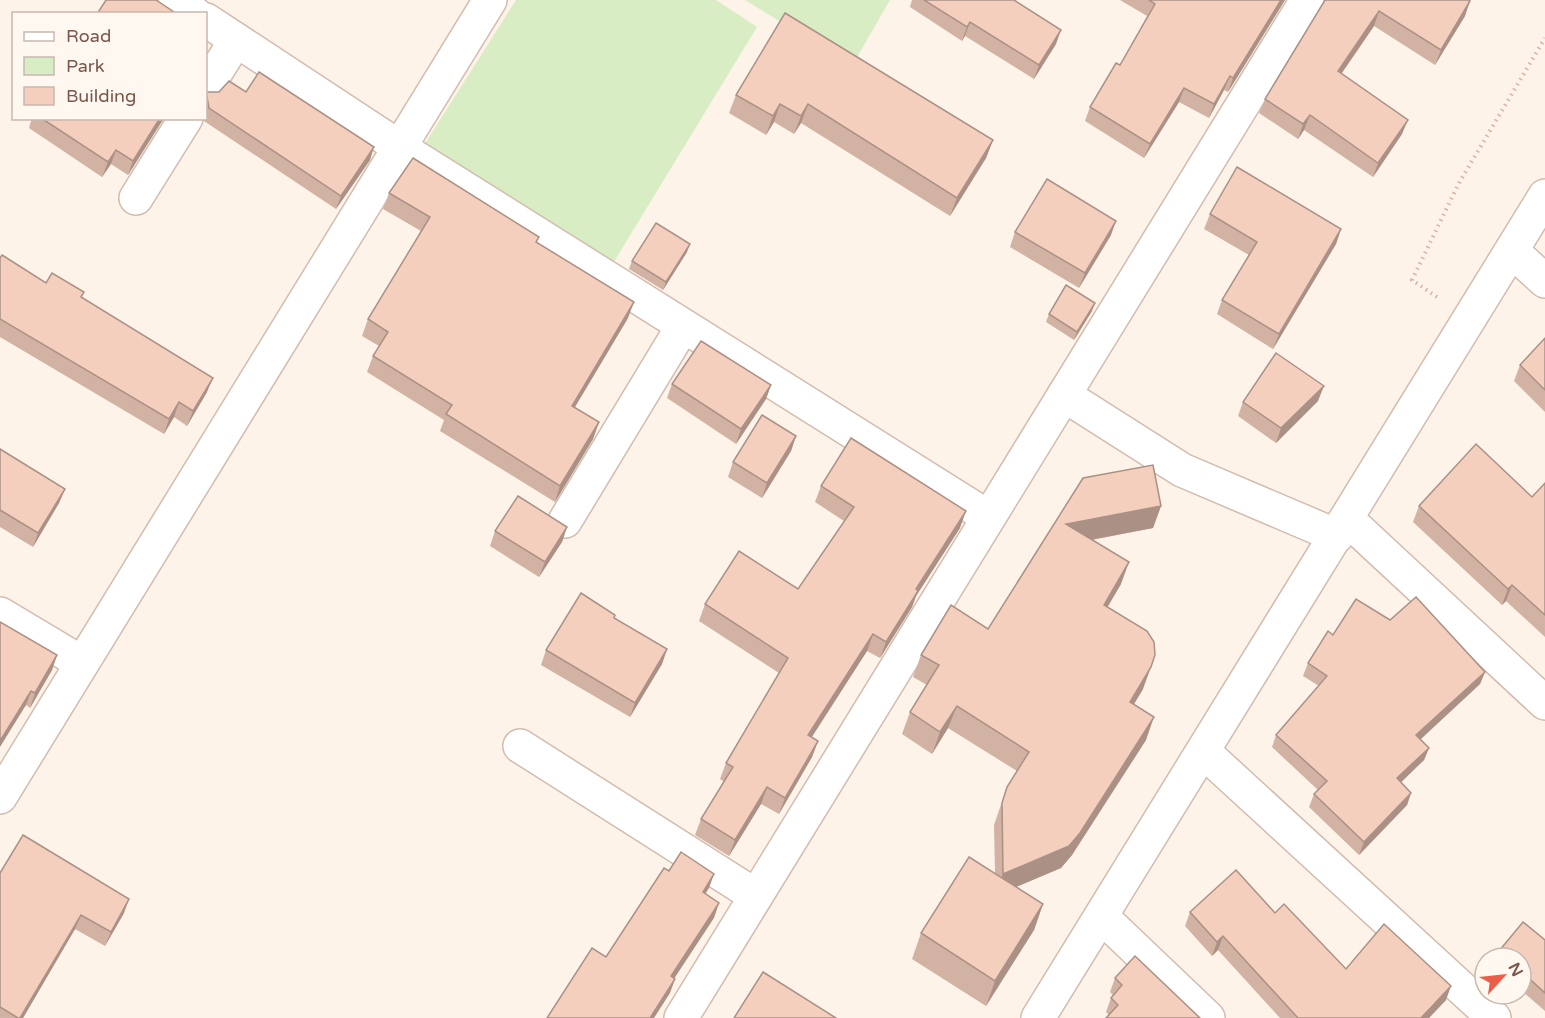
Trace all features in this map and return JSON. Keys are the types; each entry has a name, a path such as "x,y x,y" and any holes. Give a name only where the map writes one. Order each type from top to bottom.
{"street":[{"path":"175,0 192,12"},
{"path":"0,797 490,0"},
{"path":"681,1018 1307,0"},
{"path":"207,21 399,147 988,518"},
{"path":"207,86 236,40"},
{"path":"136,198 185,120"},
{"path":"1038,1018 1545,196"},
{"path":"1512,250 1545,281"},
{"path":"566,521 683,326"},
{"path":"1064,395 1182,470 1342,527 1545,703"},
{"path":"0,614 82,663"},
{"path":"520,746 756,896"},
{"path":"1204,752 1494,1018"},
{"path":"1102,917 1208,1018"}],"path":[{"path":"1471,319 1412,280 1459,183 1545,39"}],"green space":[{"path":"516,0 716,0 757,27 612,265 424,145"},
{"path":"745,0 890,0 852,66"}],"building":[{"path":"106,0 156,0 174,12 98,12"},
{"path":"924,0 1014,0 1061,30 1039,65 970,22 967,27"},
{"path":"1149,0 1281,0 1233,78 1230,76 1214,104 1184,88 1150,144 1090,107 1116,63 1120,65 1155,4"},
{"path":"1325,0 1470,1 1441,50 1379,11 1338,71 1408,120 1378,163 1310,115 1303,124 1265,99"},
{"path":"785,13 993,140 957,198 808,104 801,116 780,104 773,116 736,95"},
{"path":"259,72 374,147 341,196 209,108 207,92 219,92 229,81 246,92"},
{"path":"44,120 159,120 133,161 116,150 108,162"},
{"path":"413,158 539,237 536,242 634,302 572,406 599,422 560,486 446,414 452,405 373,356 388,332 368,319 430,217 389,193"},
{"path":"1237,167 1341,229 1279,334 1222,300 1257,242 1210,214"},
{"path":"1047,179 1116,221 1085,273 1015,232"},
{"path":"656,223 690,244 666,282 632,261"},
{"path":"2,255 46,283 52,273 84,292 81,297 213,378 193,411 179,402 169,419 0,319 0,258"},
{"path":"1066,285 1095,303 1077,332 1049,314"},
{"path":"1545,338 1545,390 1520,365"},
{"path":"701,341 771,385 741,429 672,384"},
{"path":"1276,353 1324,386 1281,428 1243,402"},
{"path":"762,415 796,436 767,483 733,462"},
{"path":"851,438 966,511 916,589 918,591 886,642 873,634 808,735 818,741 785,798 767,787 735,840 701,819 733,767 726,763 788,658 705,604 739,551 798,589 854,507 821,486"},
{"path":"1476,444 1532,497 1545,483 1545,615 1512,585 1508,589 1419,506"},
{"path":"0,449 65,489 38,533 0,510"},
{"path":"1153,465 1161,506 1066,524 1129,562 1104,605 1147,631 1154,642 1155,655 1151,667 1130,702 1154,717 1080,833 1069,846 1003,874 1002,803 1007,787 1029,752 957,706 940,732 910,712 939,665 921,655 951,605 988,629 1083,478"},
{"path":"518,496 567,527 545,562 495,531"},
{"path":"581,593 615,615 614,618 667,649 635,703 546,650"},
{"path":"1416,597 1485,672 1416,735 1429,748 1397,778 1411,793 1364,842 1314,794 1327,781 1276,735 1327,676 1308,663 1328,631 1333,635 1356,599 1390,620"},
{"path":"0,622 57,655 35,693 31,691 0,741"},
{"path":"23,835 129,899 111,932 81,915 18,1018 0,1007 0,873"},
{"path":"681,852 714,874 703,892 719,903 671,976 675,979 650,1018 547,1018 592,948 606,957 664,868 669,871"},
{"path":"969,857 1043,904 995,981 921,933"},
{"path":"1236,870 1275,913 1284,904 1346,969 1384,924 1451,986 1421,1018 1298,1018 1223,936 1217,942 1190,912"},
{"path":"1523,922 1545,940 1545,993 1533,982 1533,946 1503,946"},
{"path":"1135,956 1200,1018 1106,1018 1118,1005 1111,998 1122,985 1115,978"},
{"path":"763,972 836,1018 734,1018"}]}
